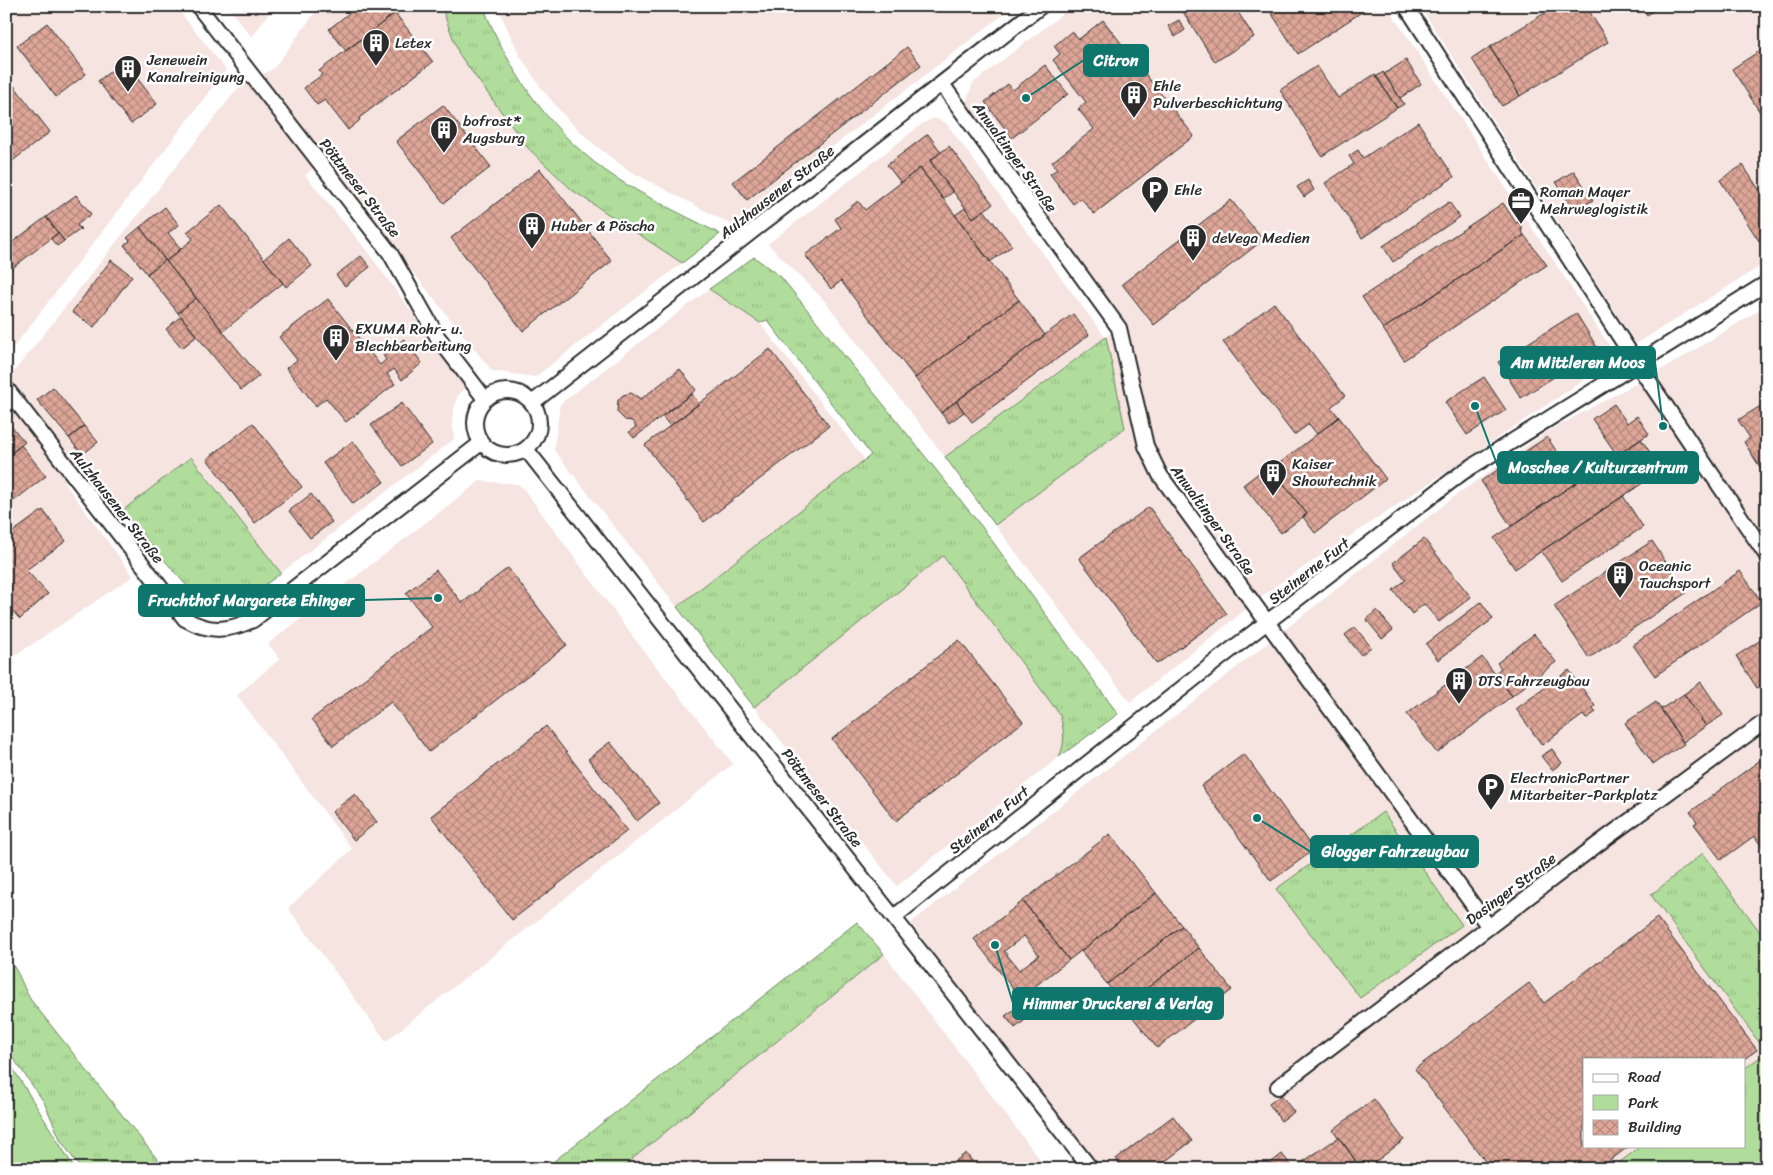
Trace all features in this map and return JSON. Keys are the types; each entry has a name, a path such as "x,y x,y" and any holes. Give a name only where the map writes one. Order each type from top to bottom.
{"street":[{"name":"Pöttmeser Straße","path":"198,6 390,254 437,336 485,399"},
{"name":"Aulzhausener Straße","path":"532,403 1040,6"},
{"path":"1406,6 1638,365 1767,556"},
{"name":"Anwaltinger Straße","path":"942,84 1119,328 1146,446 1160,475 1489,927"},
{"name":"Steinerne Furt","path":"894,917 1267,623 1463,472 1638,365 1767,283"},
{"name":"Aulzhausener Straße","path":"6,388 173,605 185,619 198,626 213,630 236,628 253,620 481,443"},
{"path":"509,391 518,392 532,403 538,417 538,432 526,449 517,454 502,455 488,450 481,443 474,425 475,416 485,399 492,394 509,391"},
{"name":"Pöttmeser Straße","path":"526,449 1091,1169"},
{"name":"Dasinger Straße","path":"1278,1087 1767,720"}],"shaded area":[{"path":"6,6 175,6 226,70 6,357"},
{"path":"227,6 274,6 252,37"},
{"path":"320,6 441,6 459,54 572,190 682,263 535,377 492,371 395,250 327,156 305,175 367,251 466,386 457,397 452,418 454,439 281,573 192,457 122,511 85,465 64,482 133,576 13,657 6,655 6,382 238,88 274,68"},
{"path":"497,6 1014,6 732,225 628,170 595,145 566,118 542,89 520,56"},
{"path":"1073,6 1140,6 1155,29 1141,6 1387,6 1610,347 1608,364 1274,587 1130,702 995,525 1125,428 1105,337 1126,322 965,105 973,83"},
{"path":"1420,6 1758,6 1767,20 1767,262 1636,344"},
{"path":"934,118 946,123 1105,337 945,457 824,300 768,244 922,124"},
{"path":"709,289 760,323 865,460 677,607 554,450 560,404"},
{"path":"1767,305 1767,1169 1094,1169 911,923 1459,493 1545,433 1677,361"},
{"path":"480,481 517,484 523,488 630,633 733,764 386,1041 288,908 352,849 237,695 280,659 268,644"},
{"path":"943,556 1060,715 1064,730 1064,745 1059,757 897,886 754,707"},
{"path":"884,954 1047,1169 620,1169"}],"green space":[{"path":"441,6 483,6 506,56 521,80 536,102 573,144 594,162 629,186 720,234 682,263 572,190 527,147 459,54"},
{"path":"754,257 781,277 982,527 1118,714 1059,757 1064,736 1060,715 943,556 754,707 677,607 871,455 767,320 760,323 709,289"},
{"path":"1106,337 1125,428 995,525 945,457"},
{"path":"191,457 281,573 240,604 216,607 198,599 122,511"},
{"path":"1383,812 1462,925 1360,998 1276,889"},
{"path":"1703,853 1767,942 1767,1047 1764,1049 1651,895"},
{"path":"857,922 884,954 620,1169 544,1169"},
{"path":"6,957 17,972 30,999 165,1169 81,1169 61,1141 44,1102 6,1048"},
{"path":"1767,1052 1767,1169 1611,1169 1638,1148 1746,1148 1746,1068"},
{"path":"6,1057 70,1161 75,1169 6,1169"}],"building":[{"path":"358,6 404,6 346,51 329,29"},
{"path":"1187,6 1234,6 1254,37 1215,62 1182,10"},
{"path":"1271,6 1371,6 1298,54 1268,8"},
{"path":"1556,6 1586,6 1608,42 1520,96 1490,47"},
{"path":"1642,6 1661,6 1647,15"},
{"name":"Letex","path":"395,13 433,62 359,118 360,120 348,130 325,100 317,105 304,88 322,75 319,71"},
{"name":"Ehle Pulverbeschichtung","path":"1103,20 1194,136 1094,214 1081,198 1073,204 1050,174 1057,169 1052,162 1094,129 1078,109 1086,102 1053,60 1060,54 1054,46 1072,31 1079,39"},
{"path":"1179,20 1185,30 1175,37 1168,26"},
{"path":"47,23 86,74 56,97 17,46"},
{"path":"1767,46 1767,123 1732,69"},
{"path":"907,47 921,65 747,200 733,182"},
{"path":"1490,47 1520,96 1502,106 1472,59"},
{"path":"1406,60 1421,84 1400,98 1384,74"},
{"name":"Jenewein Kanalreinigung","path":"124,61 157,104 131,124 98,81"},
{"path":"1045,65 1068,94 1012,138 985,102 1008,84 1013,90"},
{"path":"1317,66 1338,98 1375,74 1397,108 1322,156 1280,90"},
{"path":"1383,72 1404,104 1397,108 1376,77"},
{"path":"8,78 50,132 6,166 6,80"},
{"name":"bofrost* Augsburg","path":"443,105 491,167 444,203 396,141"},
{"path":"1418,122 1454,177 1362,238 1325,183 1354,164 1349,156 1358,150 1363,158"},
{"path":"928,134 941,152 930,161 953,192 943,199 920,168 901,183 887,165"},
{"path":"949,146 993,204 973,218 930,161"},
{"path":"1743,165 1767,202 1767,236 1759,241 1720,180"},
{"path":"920,168 1019,300 915,378 841,281 831,289 805,255 841,228 835,219 858,201 865,210"},
{"name":"Huber & Pöscha","path":"540,169 612,261 523,331 451,238"},
{"path":"1574,171 1593,200 1575,212 1556,182"},
{"path":"1308,180 1314,190 1304,197 1297,187"},
{"path":"76,195 91,214 77,225 81,229 64,241 46,217"},
{"name":"deVega Medien","path":"1231,200 1263,240 1154,325 1122,284"},
{"path":"1449,202 1460,217 1393,262 1383,246"},
{"path":"1503,203 1516,223 1519,222 1524,235 1383,329 1362,297"},
{"path":"221,205 283,283 223,331 166,261 193,239 187,232"},
{"path":"165,207 179,225 168,233 181,249 166,261 140,227"},
{"path":"965,208 973,218 984,210 1012,246 990,262 955,215"},
{"path":"46,217 58,233 6,273 6,247"},
{"path":"140,227 165,260 147,274 124,245 130,241 127,238"},
{"path":"58,233 64,241 57,246 51,239"},
{"path":"1524,235 1547,265 1404,360 1383,329"},
{"path":"289,238 312,266 286,287 264,259"},
{"path":"361,256 370,267 345,286 336,275"},
{"path":"111,260 132,276 94,327 72,312"},
{"path":"165,260 196,298 178,313 147,274"},
{"path":"196,298 259,376 241,390 178,313"},
{"name":"EXUMA Rohr- u. Blechbearbeitung","path":"328,299 380,365 386,360 383,355 404,339 422,363 402,380 394,369 387,374 395,384 346,422 326,398 316,406 286,368 297,360 279,337"},
{"path":"1019,300 1045,335 941,413 915,378"},
{"path":"1274,303 1345,396 1331,407 1339,417 1317,434 1309,424 1294,435 1223,342"},
{"path":"1576,313 1598,349 1521,398 1498,362"},
{"path":"1073,314 1089,335 972,422 956,401"},
{"path":"181,316 197,336 182,348 166,329"},
{"path":"770,349 829,426 704,522 645,445"},
{"path":"680,369 696,390 634,438 629,432 636,427 632,421 625,420 617,412 618,400 623,395 631,393 641,399"},
{"path":"1484,377 1506,410 1467,435 1445,402"},
{"path":"53,387 84,426 69,438 37,400"},
{"path":"692,394 699,404 670,426 662,416"},
{"path":"956,401 964,412 949,423 941,413"},
{"path":"1767,402 1767,469 1763,472 1744,442 1750,438 1738,420"},
{"path":"402,403 432,444 402,466 371,425"},
{"path":"1614,404 1627,423 1637,416 1649,434 1617,455 1592,419"},
{"path":"1339,417 1386,479 1315,533 1303,517 1307,514 1272,469"},
{"path":"253,423 302,487 255,523 207,459"},
{"path":"10,425 25,442 11,454 6,449 6,429"},
{"path":"84,426 98,442 82,455 69,438"},
{"path":"1547,437 1577,482 1511,526 1481,481"},
{"path":"1641,439 1662,470 1515,569 1494,538"},
{"path":"353,441 384,482 353,504 323,463"},
{"path":"21,445 46,476 6,507 6,457"},
{"name":"Kaiser Showtechnik","path":"1269,465 1307,514 1281,533 1243,485"},
{"path":"311,494 332,522 310,538 289,511"},
{"path":"1623,496 1643,527 1562,581 1541,551"},
{"path":"1149,507 1227,614 1157,664 1079,558"},
{"path":"43,510 66,541 26,570 48,594 20,619 6,604 6,537"},
{"path":"1424,539 1471,597 1439,622 1424,604 1412,614 1393,590 1406,580 1393,563"},
{"name":"Oceanic Tauchsport","path":"1652,541 1686,593 1589,658 1554,606"},
{"path":"508,568 567,645 429,752 391,702 333,746 312,719 432,627 406,593 436,570 462,603"},
{"path":"1740,571 1762,602 1655,676 1633,645"},
{"path":"1481,602 1493,619 1438,660 1426,644"},
{"path":"1377,610 1393,630 1382,639 1366,619"},
{"path":"1355,627 1371,647 1361,655 1345,635"},
{"path":"1534,634 1556,662 1512,696 1495,673 1501,668 1497,663"},
{"path":"1767,636 1767,682 1757,688 1736,656"},
{"path":"959,640 1023,722 896,821 832,739"},
{"name":"DTS Fahrzeugbau","path":"1482,657 1512,696 1437,753 1407,714"},
{"path":"1569,670 1595,706 1593,708 1596,712 1586,719 1583,715 1542,745 1516,709"},
{"path":"1701,682 1723,715 1706,726 1684,694"},
{"path":"1684,694 1706,726 1683,742 1661,709"},
{"path":"1656,702 1684,744 1653,764 1625,723"},
{"path":"546,726 627,831 512,920 431,816"},
{"path":"610,742 659,803 637,821 588,759"},
{"path":"1552,749 1562,763 1552,770 1541,756"},
{"path":"1244,754 1314,850 1271,881 1201,786"},
{"path":"1767,755 1767,853 1754,836 1721,860 1694,824 1697,822 1690,812"},
{"path":"355,794 377,822 354,840 332,812"},
{"path":"1110,834 1156,893 1069,960 1023,901"},
{"path":"1156,893 1182,926 1107,984 1081,951"},
{"path":"1023,901 1069,960 1020,998 974,939","holes":["1024,936 1039,955 1019,970 1004,951"]},
{"path":"1657,918 1757,1050 1745,1058 1583,1058 1583,1148 1626,1148 1599,1169 1491,1169 1415,1069 1529,983 1544,1003"},
{"path":"1182,926 1199,948 1124,1006 1107,984"},
{"path":"1199,948 1232,990 1157,1048 1124,1006"},
{"path":"1015,1009 1024,1021 1015,1028 1005,1016"},
{"path":"1281,1095 1294,1112 1281,1121 1269,1104"},
{"path":"1374,1099 1404,1140 1366,1169 1362,1169 1333,1130"},
{"path":"1173,1116 1192,1141 1155,1169 1124,1169 1116,1159"},
{"path":"1339,1137 1355,1160 1343,1169 1294,1168"},
{"path":"966,1153 978,1169 945,1169"},
{"path":"1282,1154 1294,1169 1263,1169"}],"place":[{"name":"Letex","path":"376,67"},
{"name":"Jenewein Kanalreinigung","path":"128,93"},
{"name":"Citron","path":"1026,98"},
{"name":"Ehle Pulverbeschichtung","path":"1134,119"},
{"name":"bofrost* Augsburg","path":"444,154"},
{"name":"Ehle","path":"1155,214"},
{"name":"Roman Mayer Mehrweglogistik","path":"1521,225"},
{"name":"Huber & Pöscha","path":"532,250"},
{"name":"deVega Medien","path":"1193,262"},
{"name":"EXUMA Rohr- u. Blechbearbeitung","path":"336,362"},
{"name":"Moschee / Kulturzentrum","path":"1475,406"},
{"name":"Am Mittleren Moos","path":"1663,426"},
{"name":"Kaiser Showtechnik","path":"1273,497"},
{"name":"Fruchthof Margarete Ehinger","path":"438,598"},
{"name":"Oceanic Tauchsport","path":"1620,599"},
{"name":"DTS Fahrzeugbau","path":"1459,705"},
{"name":"ElectronicPartner Mitarbeiter-Parkplatz","path":"1491,811"},
{"name":"Glogger Fahrzeugbau","path":"1257,818"},
{"name":"Himmer Druckerei & Verlag","path":"995,945"}]}
